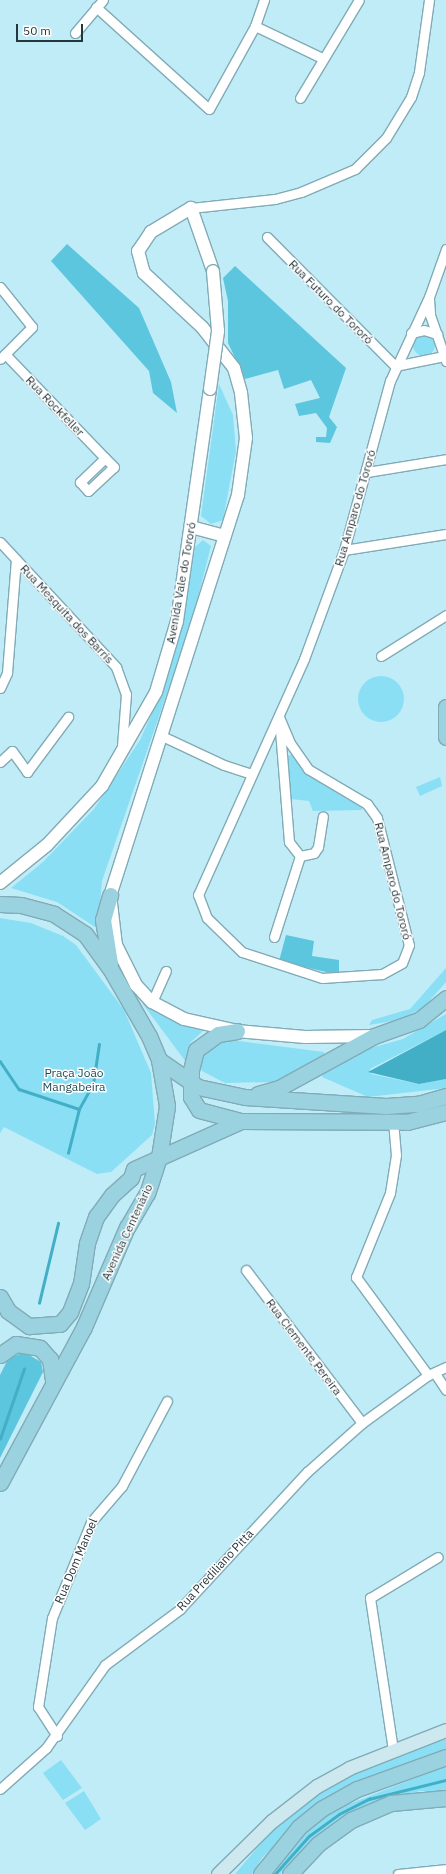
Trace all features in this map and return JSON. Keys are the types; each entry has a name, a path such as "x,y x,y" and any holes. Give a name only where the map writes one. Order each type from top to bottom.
{"main road":[{"path":"446,707 446,737"},
{"path":"110,895 103,920 111,970"},
{"path":"0,904 39,909 72,923 85,934 111,970 159,1060 167,1106 159,1157"},
{"path":"245,1097 279,1088 374,1036 419,1020 446,998"},
{"path":"237,1031 203,1041 196,1050 190,1098 199,1110 241,1121 407,1122 446,1112"},
{"path":"159,1060 191,1083 245,1097 386,1106 418,1104 446,1096"},
{"path":"393,1121 446,1102"},
{"path":"0,1297 8,1311 29,1326 60,1324 70,1312 82,1284 87,1243 96,1217 112,1195 131,1178 134,1169 241,1121"},
{"name":"Avenida Centenário","path":"0,1483 53,1382 84,1327 127,1227 148,1193 159,1157"},
{"path":"0,1354 16,1344 40,1348 50,1359 53,1382"},
{"path":"218,1874 272,1821 317,1786 394,1750 446,1730"},
{"path":"261,1874 299,1827 321,1809 357,1789 446,1757"},
{"path":"290,1874 318,1844 351,1820 391,1803 446,1798"}],"street":[{"path":"75,33 103,0"},
{"path":"96,7 205,107 212,108 254,26 264,0"},
{"path":"300,98 322,58 359,0"},
{"path":"191,208 282,197 355,170 386,138 411,97 419,72 429,0"},
{"path":"254,26 322,58"},
{"name":"Avenida Vale do Tororó","path":"0,883 47,845 102,786 147,712 166,663 177,621 191,527 210,389 218,331 213,271 191,208 151,232 141,243 137,259 144,273 226,355 239,380 245,451 238,495 110,895"},
{"name":"Rua Futuro do Tororó","path":"267,237 395,366"},
{"name":"Rua Amparo do Tororó","path":"279,717 290,743 308,769 367,804 377,818 408,934 406,955 394,969 382,974 343,979 291,970 242,952 207,918 198,895 279,717 344,550 367,472 395,366 429,297 446,249"},
{"path":"0,287 31,324 31,329 2,357"},
{"path":"395,366 445,358 436,334 429,297"},
{"path":"411,333 424,330 436,334"},
{"path":"405,345 418,362"},
{"name":"Rua Rockfeller","path":"2,357 104,458"},
{"path":"367,472 446,460"},
{"path":"191,527 225,536"},
{"path":"344,550 446,534"},
{"name":"Rua Mesquita dos Barris","path":"0,542 116,667 123,681 126,716 117,763"},
{"path":"0,688 7,673 16,559"},
{"path":"381,656 446,615"},
{"path":"279,717 289,842 300,856"},
{"path":"0,762 12,751 27,772 68,718"},
{"path":"162,736 224,765 252,774"},
{"path":"300,856 314,853 318,847 323,816"},
{"path":"274,937 300,856"},
{"path":"110,895 116,944 136,985 152,1002 184,1019 237,1031 305,1037 374,1036"},
{"path":"152,1002 166,971"},
{"path":"393,1121 396,1155 390,1193 356,1277 432,1375 446,1390"},
{"name":"Rua Clemente Pereira","path":"246,1270 362,1423"},
{"name":"Rua Prediliano Pitta","path":"0,1790 56,1736 105,1665 180,1609 307,1472 362,1423 446,1367"},
{"name":"Rua Dom Manoel","path":"56,1736 38,1707 52,1618 91,1522 122,1486 168,1401"},
{"path":"394,1750 375,1647 370,1602 374,1593 438,1558"},
{"path":"398,1874 446,1869"}],"green space":[{"path":"424,334 432,337 435,345 432,353 424,356 416,353 413,345 416,337"},
{"path":"219,384 233,415 236,451 223,520 211,524 201,516"},
{"path":"203,540 211,546 192,621 102,881 98,926 95,927 57,902 11,888 43,862 94,809 140,740 164,687 184,618 195,547"},
{"path":"381,676 394,680 400,686 404,699 400,712 394,718 381,722 368,718 362,712 358,699 362,686 368,680"},
{"path":"287,755 292,755 306,773 362,805 362,810 313,811 309,801 291,799"},
{"path":"440,777 442,786 420,796 416,787"},
{"name":"Praça João Mangabeira","path":"0,918 31,923 63,936 76,945 124,1010 151,1073 155,1124 152,1135 111,1172 97,1174 4,1127 0,1133"},
{"path":"446,968 446,982 423,1008 399,1020 369,1025 372,1020 410,1009"},
{"path":"142,1003 175,1022 203,1031 190,1043 186,1062"},
{"path":"446,1014 446,1030 370,1069 371,1074 419,1084 446,1079 446,1088 368,1097 322,1077 324,1072 364,1050 403,1039"},
{"path":"223,1039 324,1052 324,1056 292,1076 273,1082 225,1083 202,1071 199,1064 201,1052"},
{"path":"446,1739 446,1751 303,1817 262,1858 252,1874 235,1874 281,1820 317,1794 350,1774"},
{"path":"61,1760 82,1788 63,1800 43,1773"},
{"path":"446,1766 446,1792 420,1791 374,1802 314,1838 280,1874 270,1874 305,1833 334,1810"},
{"path":"84,1791 101,1819 85,1830 65,1803"}],"shaded area":[{"path":"67,244 139,308 171,382 177,413 153,393 149,371 51,261"},
{"path":"235,266 346,368 329,417 337,427 330,443 316,442 316,437 326,437 327,428 316,413 299,416 295,404 320,398 311,380 284,389 278,370 245,379 228,343 228,301 223,278"},
{"path":"286,935 314,941 312,956 339,960 339,975 279,961"},
{"path":"446,1030 446,1079 419,1084 368,1072"},
{"path":"24,1352 41,1362 43,1372 0,1458 0,1375 8,1359"}],"waterway":[{"path":"0,1061 19,1089 79,1109 93,1084 99,1044"},
{"path":"68,1153 79,1109"},
{"path":"39,1303 58,1223"},
{"path":"0,1439 24,1369"},
{"path":"275,1874 309,1836 339,1814 369,1799 446,1780"}]}
